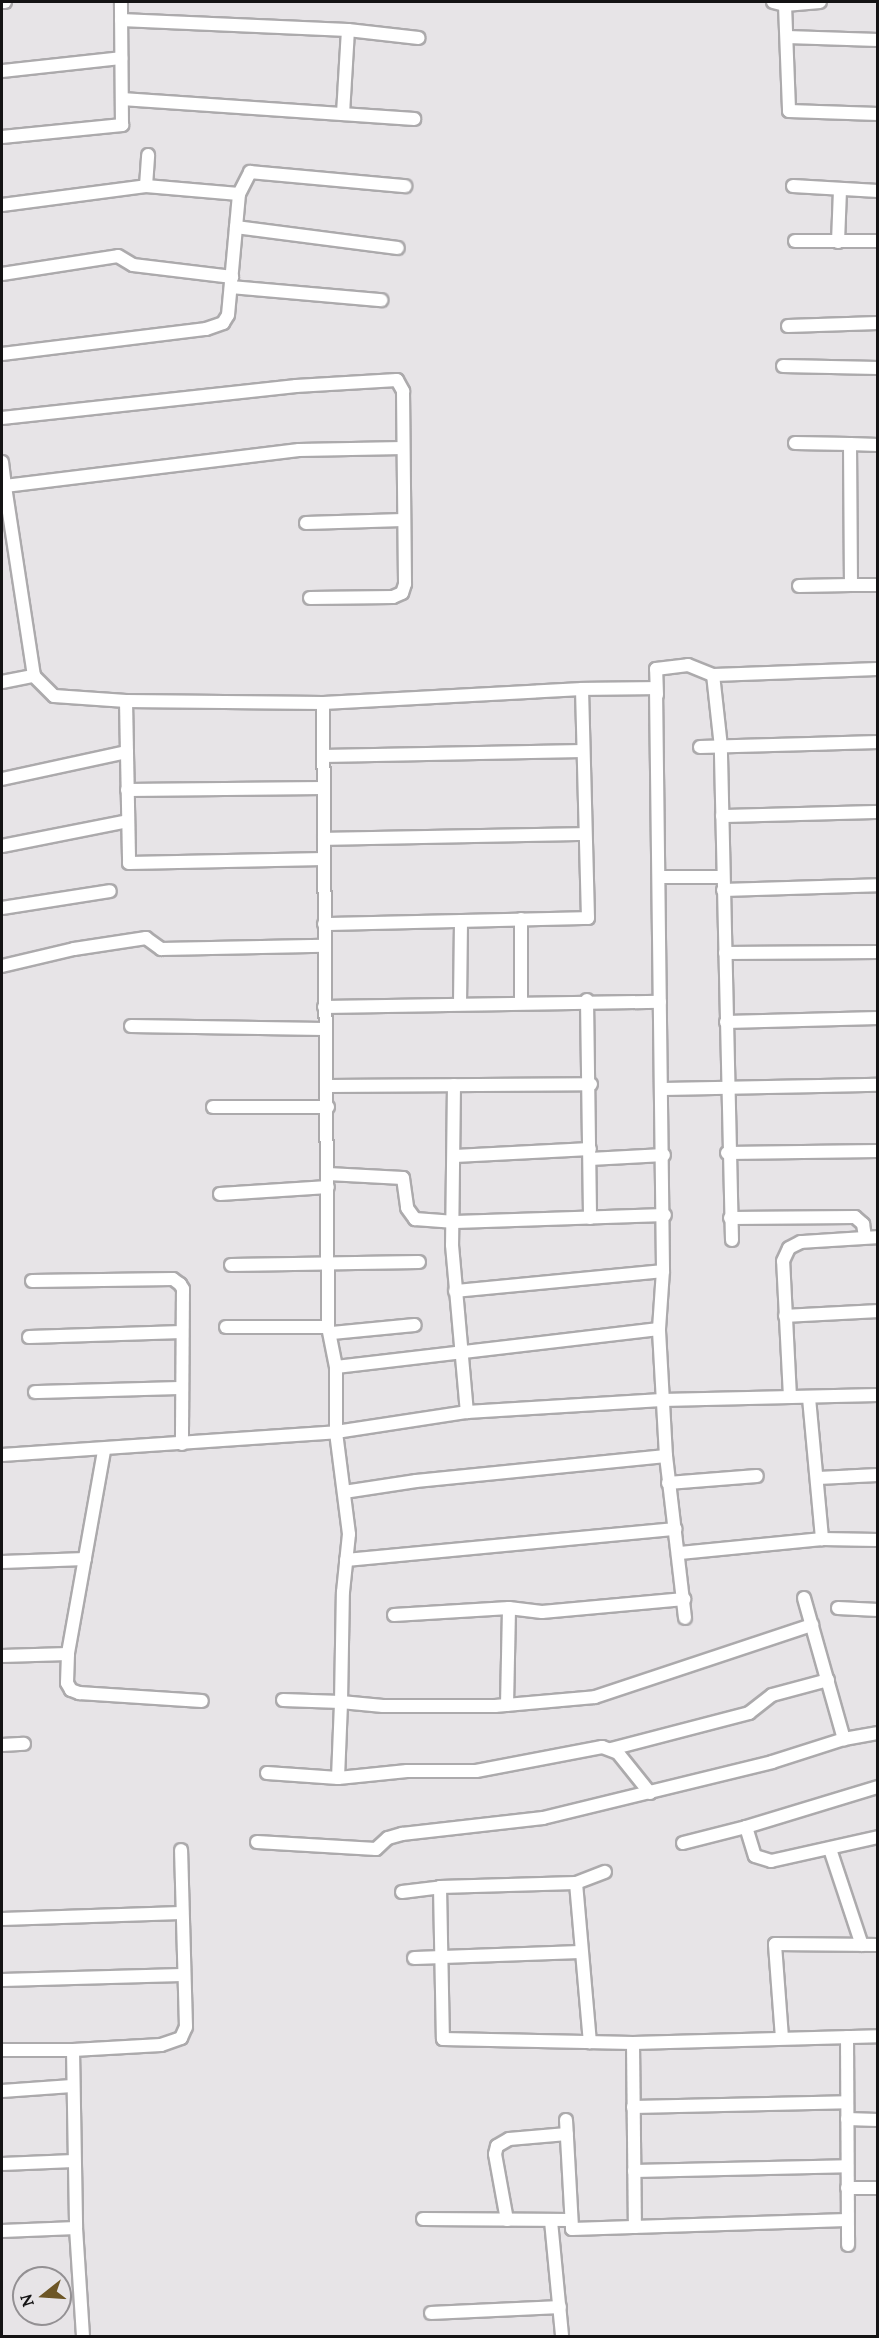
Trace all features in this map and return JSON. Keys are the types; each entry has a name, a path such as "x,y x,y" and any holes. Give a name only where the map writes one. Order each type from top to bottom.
{"street":[{"path":"2,137 122,125 120,2"},
{"path":"820,2 779,3 787,37 789,111 878,114"},
{"path":"121,20 348,30 419,38"},
{"path":"342,114 348,30"},
{"path":"787,37 878,40"},
{"path":"2,71 122,58"},
{"path":"122,99 414,119"},
{"path":"146,186 148,155"},
{"path":"2,354 216,327 228,315 239,194 250,172 262,171 405,186"},
{"path":"2,205 146,186 239,194"},
{"path":"793,186 878,191"},
{"path":"838,242 840,189"},
{"path":"236,227 398,248"},
{"path":"795,240 878,241"},
{"path":"2,274 118,256 133,265 231,282 381,300"},
{"path":"788,326 878,323"},
{"path":"783,366 878,368"},
{"path":"2,418 383,379 396,380 403,391 402,593 393,597 310,598"},
{"path":"795,443 878,445"},
{"path":"850,444 851,585"},
{"path":"3,486 299,450 403,448"},
{"path":"2,462 3,486 34,676 54,696 126,701 323,703 582,689 656,688 657,698"},
{"path":"306,523 404,520"},
{"path":"799,586 878,585"},
{"path":"685,1618 680,1553 668,1483 659,1329 665,1215 656,669 688,665 713,675 878,669"},
{"path":"713,675 721,747 727,1153 732,1240"},
{"path":"2,682 34,676"},
{"path":"324,924 588,918 582,689"},
{"path":"126,701 128,858 134,864 324,860"},
{"path":"323,703 324,1029 328,1086 330,1330 336,1367 336,1432 349,1534 346,1560 338,1778"},
{"path":"700,747 878,742"},
{"path":"323,756 583,751"},
{"path":"2,779 127,752"},
{"path":"127,790 323,788"},
{"path":"722,816 878,812"},
{"path":"2,846 128,820"},
{"path":"324,839 585,834"},
{"path":"660,877 723,877"},
{"path":"723,890 878,885"},
{"path":"2,908 110,891"},
{"path":"521,920 521,1002"},
{"path":"460,1004 461,921"},
{"path":"2,966 74,949 147,938 161,949 324,946"},
{"path":"725,953 878,952"},
{"path":"324,1007 587,1000 660,1002"},
{"path":"587,1000 591,1084 590,1218"},
{"path":"726,1022 878,1018"},
{"path":"131,1026 324,1029"},
{"path":"328,1086 591,1084"},
{"path":"454,1085 455,1222 452,1245 467,1412"},
{"path":"663,1089 726,1085 878,1085"},
{"path":"213,1107 328,1107"},
{"path":"727,1153 878,1151"},
{"path":"455,1156 664,1155"},
{"path":"220,1194 328,1181 403,1178 409,1215 415,1219 455,1222 665,1215"},
{"path":"730,1218 855,1217 863,1224 871,1237 801,1242 789,1248 783,1262 790,1397"},
{"path":"231,1265 419,1262"},
{"path":"455,1291 663,1271"},
{"path":"32,1281 173,1279 183,1289 182,1444"},
{"path":"785,1317 878,1311"},
{"path":"226,1328 330,1330 415,1325"},
{"path":"336,1367 659,1329"},
{"path":"29,1336 182,1332"},
{"path":"35,1392 182,1388"},
{"path":"2,1455 104,1451 336,1432 467,1412 662,1400 878,1395"},
{"path":"809,1398 822,1539"},
{"path":"104,1451 68,1654 67,1683 71,1690 79,1693 202,1701"},
{"path":"344,1492 416,1481 666,1456"},
{"path":"818,1478 878,1475"},
{"path":"668,1483 757,1476"},
{"path":"346,1560 676,1529"},
{"path":"680,1553 822,1539 878,1540"},
{"path":"2,1562 85,1559"},
{"path":"804,1598 844,1739"},
{"path":"394,1614 510,1608 542,1612 684,1599"},
{"path":"507,1705 510,1608"},
{"path":"838,1608 878,1610"},
{"path":"283,1700 383,1706 507,1705 594,1697 812,1625"},
{"path":"2,1656 68,1654"},
{"path":"267,1773 338,1778 407,1771 476,1771 591,1748 611,1749 748,1713 772,1695 828,1680"},
{"path":"257,1842 376,1849 388,1838 402,1834 543,1818 650,1793 844,1739 878,1733"},
{"path":"2,1745 24,1744"},
{"path":"611,1749 622,1757 650,1793"},
{"path":"683,1844 878,1787"},
{"path":"746,1827 751,1849 762,1860 830,1849 878,1837"},
{"path":"830,1849 862,1945"},
{"path":"2,2050 73,2050 161,2045 181,2038 186,2027 182,1975 181,1850"},
{"path":"402,1892 440,1887 576,1883 605,1872"},
{"path":"576,1883 580,1952 590,2042"},
{"path":"440,1887 443,2039 633,2043 878,2036"},
{"path":"2,1919 181,1913"},
{"path":"782,2038 775,1944 878,1945"},
{"path":"414,1958 580,1952"},
{"path":"2,1980 182,1975"},
{"path":"847,2037 848,2245"},
{"path":"633,2043 635,2227"},
{"path":"73,2050 76,2228 83,2337"},
{"path":"2,2091 72,2086"},
{"path":"633,2107 847,2102"},
{"path":"847,2118 878,2120"},
{"path":"566,2120 572,2229 847,2220"},
{"path":"507,2220 495,2154 497,2146 509,2139 567,2134"},
{"path":"2,2164 74,2161"},
{"path":"634,2171 847,2166"},
{"path":"847,2188 878,2188"},
{"path":"423,2219 571,2220"},
{"path":"551,2221 561,2307 562,2337"},
{"path":"2,2230 76,2228"},
{"path":"431,2313 561,2307"}]}
